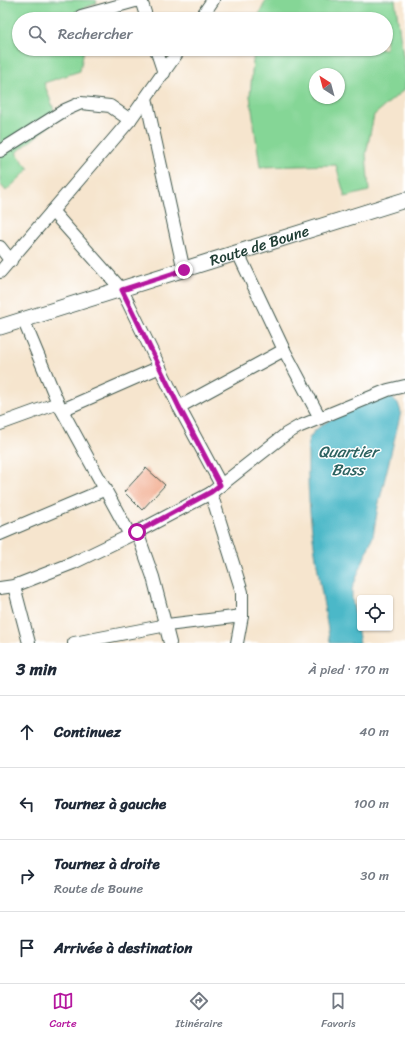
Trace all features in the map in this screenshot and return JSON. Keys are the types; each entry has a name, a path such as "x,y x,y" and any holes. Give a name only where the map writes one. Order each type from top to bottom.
{"street":[{"path":"95,12 140,0 144,12"},
{"path":"205,12 213,0"},
{"path":"158,56 164,73"},
{"path":"0,272 130,120 175,56"},
{"path":"146,98 184,270"},
{"path":"0,151 65,110 80,103 110,106 130,120"},
{"name":"Route de Boune","path":"0,327 405,200"},
{"path":"52,211 122,290 179,407 220,485"},
{"path":"0,247 11,260"},
{"path":"238,253 284,350 320,418"},
{"path":"24,320 60,407 133,534 167,625 170,643"},
{"path":"179,407 284,350"},
{"path":"0,424 60,407 160,367"},
{"path":"0,588 14,586 73,563 133,534 211,492 286,434 320,418 388,390 405,386"},
{"path":"0,534 106,489"},
{"path":"211,492 242,592 242,616 237,643"},
{"path":"14,586 29,643"},
{"path":"74,643 167,625 242,616"}],"green space":[{"path":"0,0 96,0 97,3 75,12 12,12 12,56 83,56 80,71 44,83 53,107 55,121 16,153 29,169 6,191 0,184"},
{"path":"266,0 395,0 405,69 405,89 374,115 366,154 369,191 345,197 336,165 260,167 250,96 253,56 393,56 393,12 260,12"}],"water":[{"name":"Quartier Bass","path":"384,397 391,397 398,403 401,412 378,507 373,536 352,589 352,599 360,643 330,643 309,504 308,442 310,437 323,424 355,408"}],"building":[{"path":"146,468 165,485 142,510 124,492"}],"route":[{"path":"137,532 211,492 220,485 179,407 122,290 184,270"}]}
